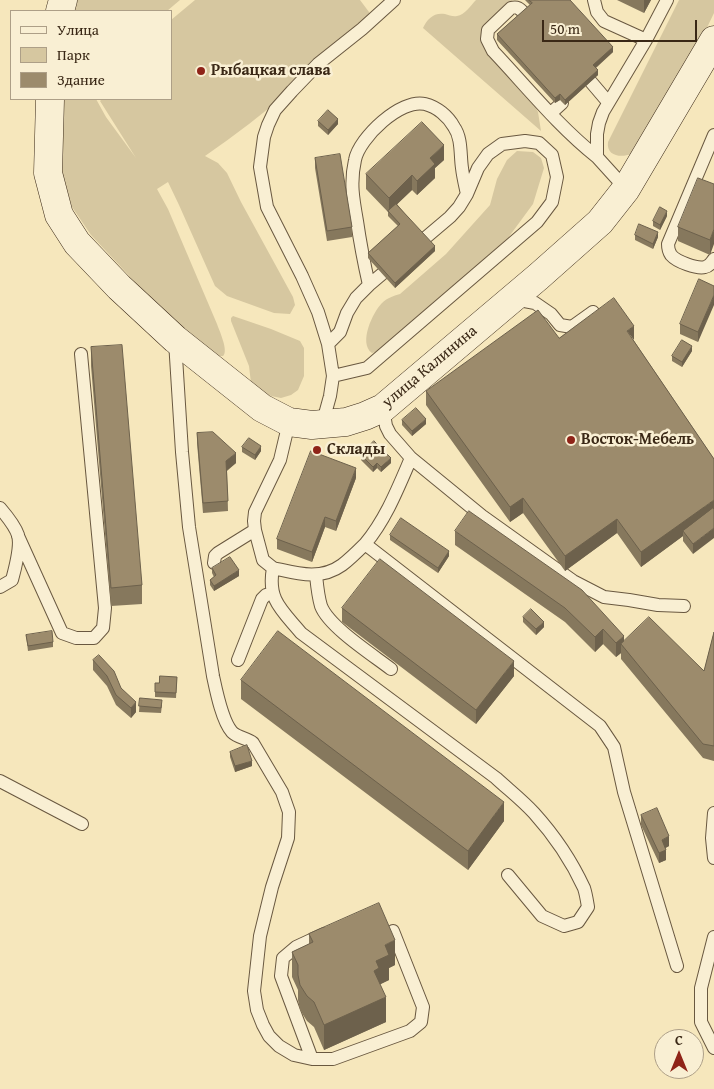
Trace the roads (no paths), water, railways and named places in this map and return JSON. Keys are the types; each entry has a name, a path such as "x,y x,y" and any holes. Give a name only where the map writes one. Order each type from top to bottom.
{"main road":[{"name":"улица Калинина","path":"50,100 48,173 58,214 77,243 119,287 175,339 262,408 290,422 322,425 346,422 383,408 600,222 626,189 714,40"}],"lane":[{"path":"322,425 333,376 328,344 318,312 302,276 267,207 260,167 264,137 275,110 292,91 318,64 362,29 394,0"},
{"path":"594,0 597,12 604,21 646,40"},
{"path":"597,156 599,123 608,102 646,40 667,0"},
{"path":"525,14 520,8 511,8 488,30 487,39 493,51 550,113 580,143 597,156 626,189"},
{"path":"591,82 608,102"},
{"path":"369,285 353,199 352,176 355,157 363,141 375,128 401,108 415,104 424,103 448,117 456,129 461,148 467,194"},
{"path":"550,113 562,103"},
{"path":"714,135 668,244 672,257 698,268 704,268 714,259"},
{"path":"333,376 367,368 537,222 552,202 554,194 557,177 552,155 539,143 525,141 502,144 488,154 478,168 459,207 424,239"},
{"path":"328,344 340,332 347,312 356,298 382,274"},
{"path":"512,299 535,303 551,314 560,325 572,327 593,312"},
{"path":"175,339 189,527 217,697 231,731 253,743 282,792 289,812 288,838 272,886 260,936 254,992 257,1010 269,1036 279,1046 294,1055 312,1059 334,1059 410,1031 421,1022 423,1007 394,931"},
{"path":"0,508 18,536 62,633 76,638 94,638 103,628 105,608 81,354"},
{"path":"383,408 386,426 390,434 411,458 482,516 573,581 604,597 658,605 684,606"},
{"path":"290,422 280,460 255,512 255,530 263,560 273,568 316,575 328,573 341,566 376,531 394,498 411,458"},
{"path":"214,564 215,556 255,530"},
{"path":"0,587 12,580 17,558 18,536"},
{"path":"365,544 600,726 614,747 624,792 677,966"},
{"path":"273,568 271,579 272,593 278,605 301,633 496,778 533,813 548,830 569,861 585,889 588,907 578,922 564,926 542,916 508,875"},
{"path":"316,575 321,607 327,617 338,628 391,669"},
{"path":"238,660 262,599 272,593"},
{"path":"0,781 82,824"},
{"path":"714,813 712,838 714,858"},
{"path":"312,1059 281,976 283,958 296,947 337,928"},
{"path":"714,938 701,988 701,1022 714,1048"}],"place":[{"name":"Рыбацкая слава","path":"201,71"},
{"name":"Восток-Мебель","path":"571,440"},
{"name":"Склады","path":"317,450"}]}
